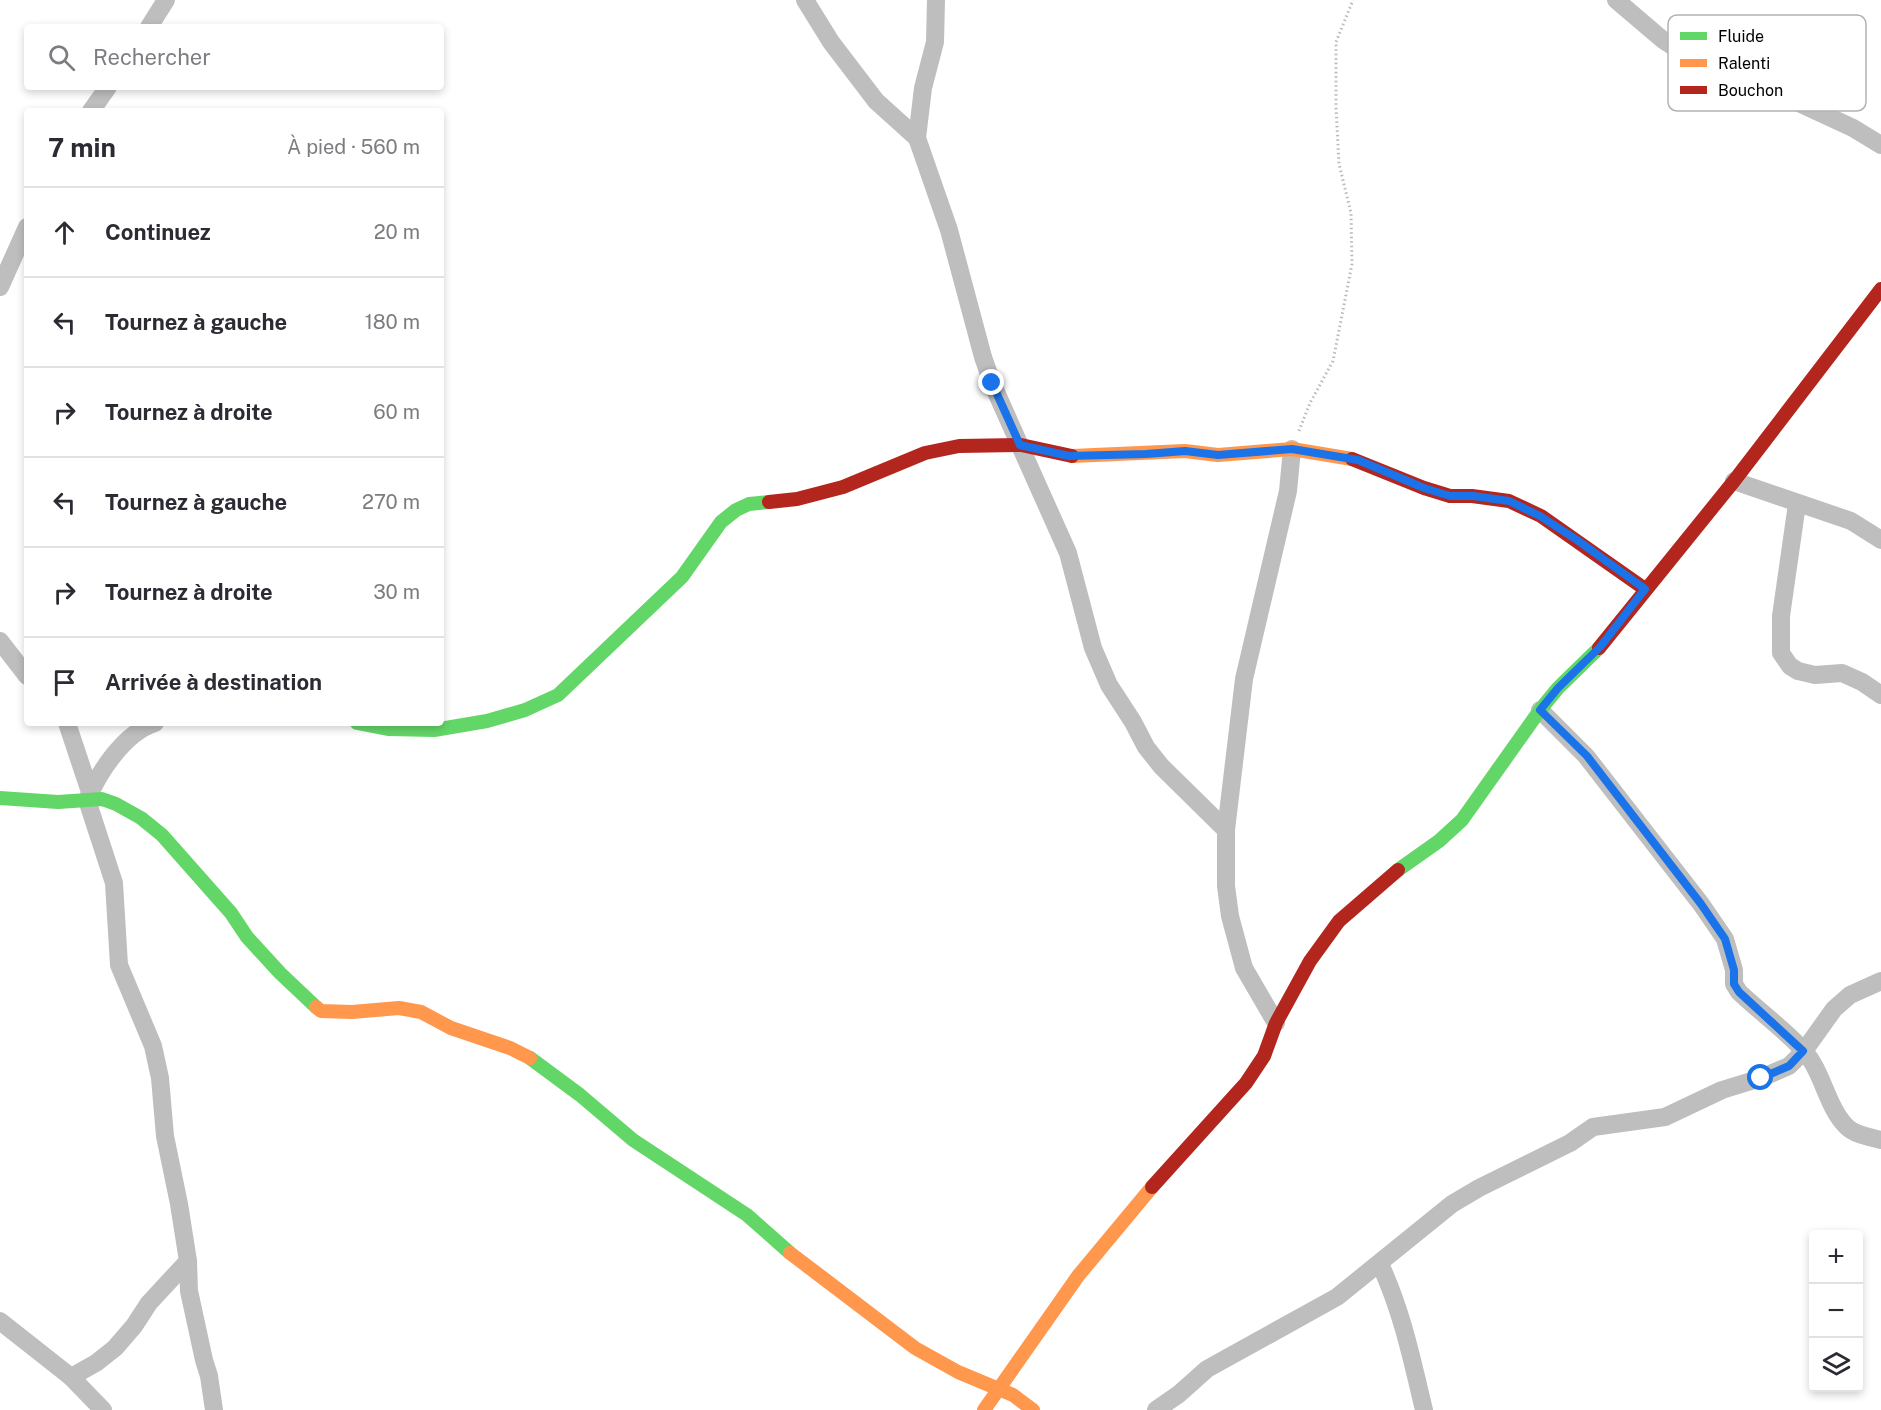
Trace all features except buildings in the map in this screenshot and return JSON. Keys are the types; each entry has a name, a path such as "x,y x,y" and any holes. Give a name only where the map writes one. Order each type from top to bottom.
{"street":[{"path":"151,24 166,0"},
{"path":"805,0 831,42 876,101 917,138"},
{"path":"936,0 935,42 923,88 917,138 949,230 992,383 1068,554 1093,648 1109,685 1146,747 1161,766 1226,830"},
{"path":"1616,0 1668,43"},
{"path":"92,108 106,90"},
{"path":"1816,111 1853,128 1881,145"},
{"path":"0,287 24,234"},
{"path":"984,1410 1078,1276 1167,1168 1246,1083 1264,1056 1276,1023 1310,961 1339,921 1389,876 1439,841 1462,820 1540,710 1558,688 1600,647 1734,481 1881,289"},
{"path":"372,726 388,729 434,730 487,721 525,710 558,694 605,650 682,577 721,522 736,510 749,504 797,499 843,487 925,453 959,446 1020,445 1069,456 1185,451 1218,455 1292,449 1358,460 1424,488 1450,496 1473,496 1509,501 1559,528 1645,589"},
{"path":"1276,1023 1244,968 1233,926 1226,886 1226,830 1244,679 1288,491 1292,449"},
{"path":"1734,481 1851,521 1881,540"},
{"path":"1797,504 1781,615 1781,653 1790,666 1798,671 1815,675 1842,673 1862,682 1881,695"},
{"path":"0,641 24,672"},
{"path":"1540,710 1587,756 1701,904 1725,939 1734,970 1734,984 1739,992 1803,1051 1824,1083 1837,1113 1847,1127 1881,1140"},
{"path":"68,726 114,883 119,965 156,1057 165,1136 188,1261 189,1291 209,1376 214,1410"},
{"path":"88,796 113,757 133,736 150,726"},
{"path":"0,798 58,802 88,796 116,804 141,818 162,835 231,912 247,937 280,973 321,1011 352,1012 399,1008 421,1012 451,1028 510,1048 530,1058 580,1095 633,1140 747,1215 778,1244 915,1348 958,1372 1013,1395 1033,1410"},
{"path":"1156,1410 1208,1369 1337,1297 1452,1204 1479,1188 1570,1143 1593,1127 1665,1117 1722,1090 1761,1078 1789,1066 1834,1009 1850,995 1881,981"},
{"path":"71,1377 96,1363 115,1348 134,1326 149,1303 188,1261"},
{"path":"1380,1264 1395,1295 1408,1339 1424,1410"},
{"path":"0,1321 71,1377 103,1410"}],"path":[{"path":"1292,449 1310,403 1333,361 1352,264 1352,213 1339,164 1336,42 1353,0"}],"traffic: fast":[{"path":"372,726 388,729 434,730 487,721 525,710 558,695 682,577 721,522 736,510 749,504 769,502"},
{"path":"1398,870 1439,841 1462,820 1540,710 1558,688 1599,648"},
{"path":"0,798 58,802 102,799 141,818 162,835 231,913 247,937 316,1007"},
{"path":"530,1058 580,1095 633,1140 747,1215 790,1253"}],"traffic: slow":[{"path":"1072,456 1185,451 1218,455 1292,449 1352,459"},
{"path":"316,1007 321,1011 352,1012 399,1008 421,1012 451,1028 510,1048 530,1058"},
{"path":"984,1410 1078,1276 1152,1187"},
{"path":"790,1253 915,1348 958,1372 1013,1395 1033,1410"}],"traffic: jam":[{"path":"1599,648 1734,481 1881,289"},
{"path":"769,502 797,499 843,487 925,453 959,446 1021,445 1072,456"},
{"path":"1352,459 1450,496 1472,496 1509,501 1541,516 1645,589"},
{"path":"1152,1187 1246,1083 1264,1056 1276,1023 1310,961 1339,921 1398,870"}],"route":[{"path":"992,383 1020,445 1069,456 1185,451 1218,455 1292,449 1358,460 1424,488 1450,496 1473,496 1509,501 1540,516 1645,589 1600,647 1558,688 1540,710 1587,756 1701,904 1725,939 1734,970 1734,984 1739,992 1803,1051 1789,1066 1761,1078"}]}
